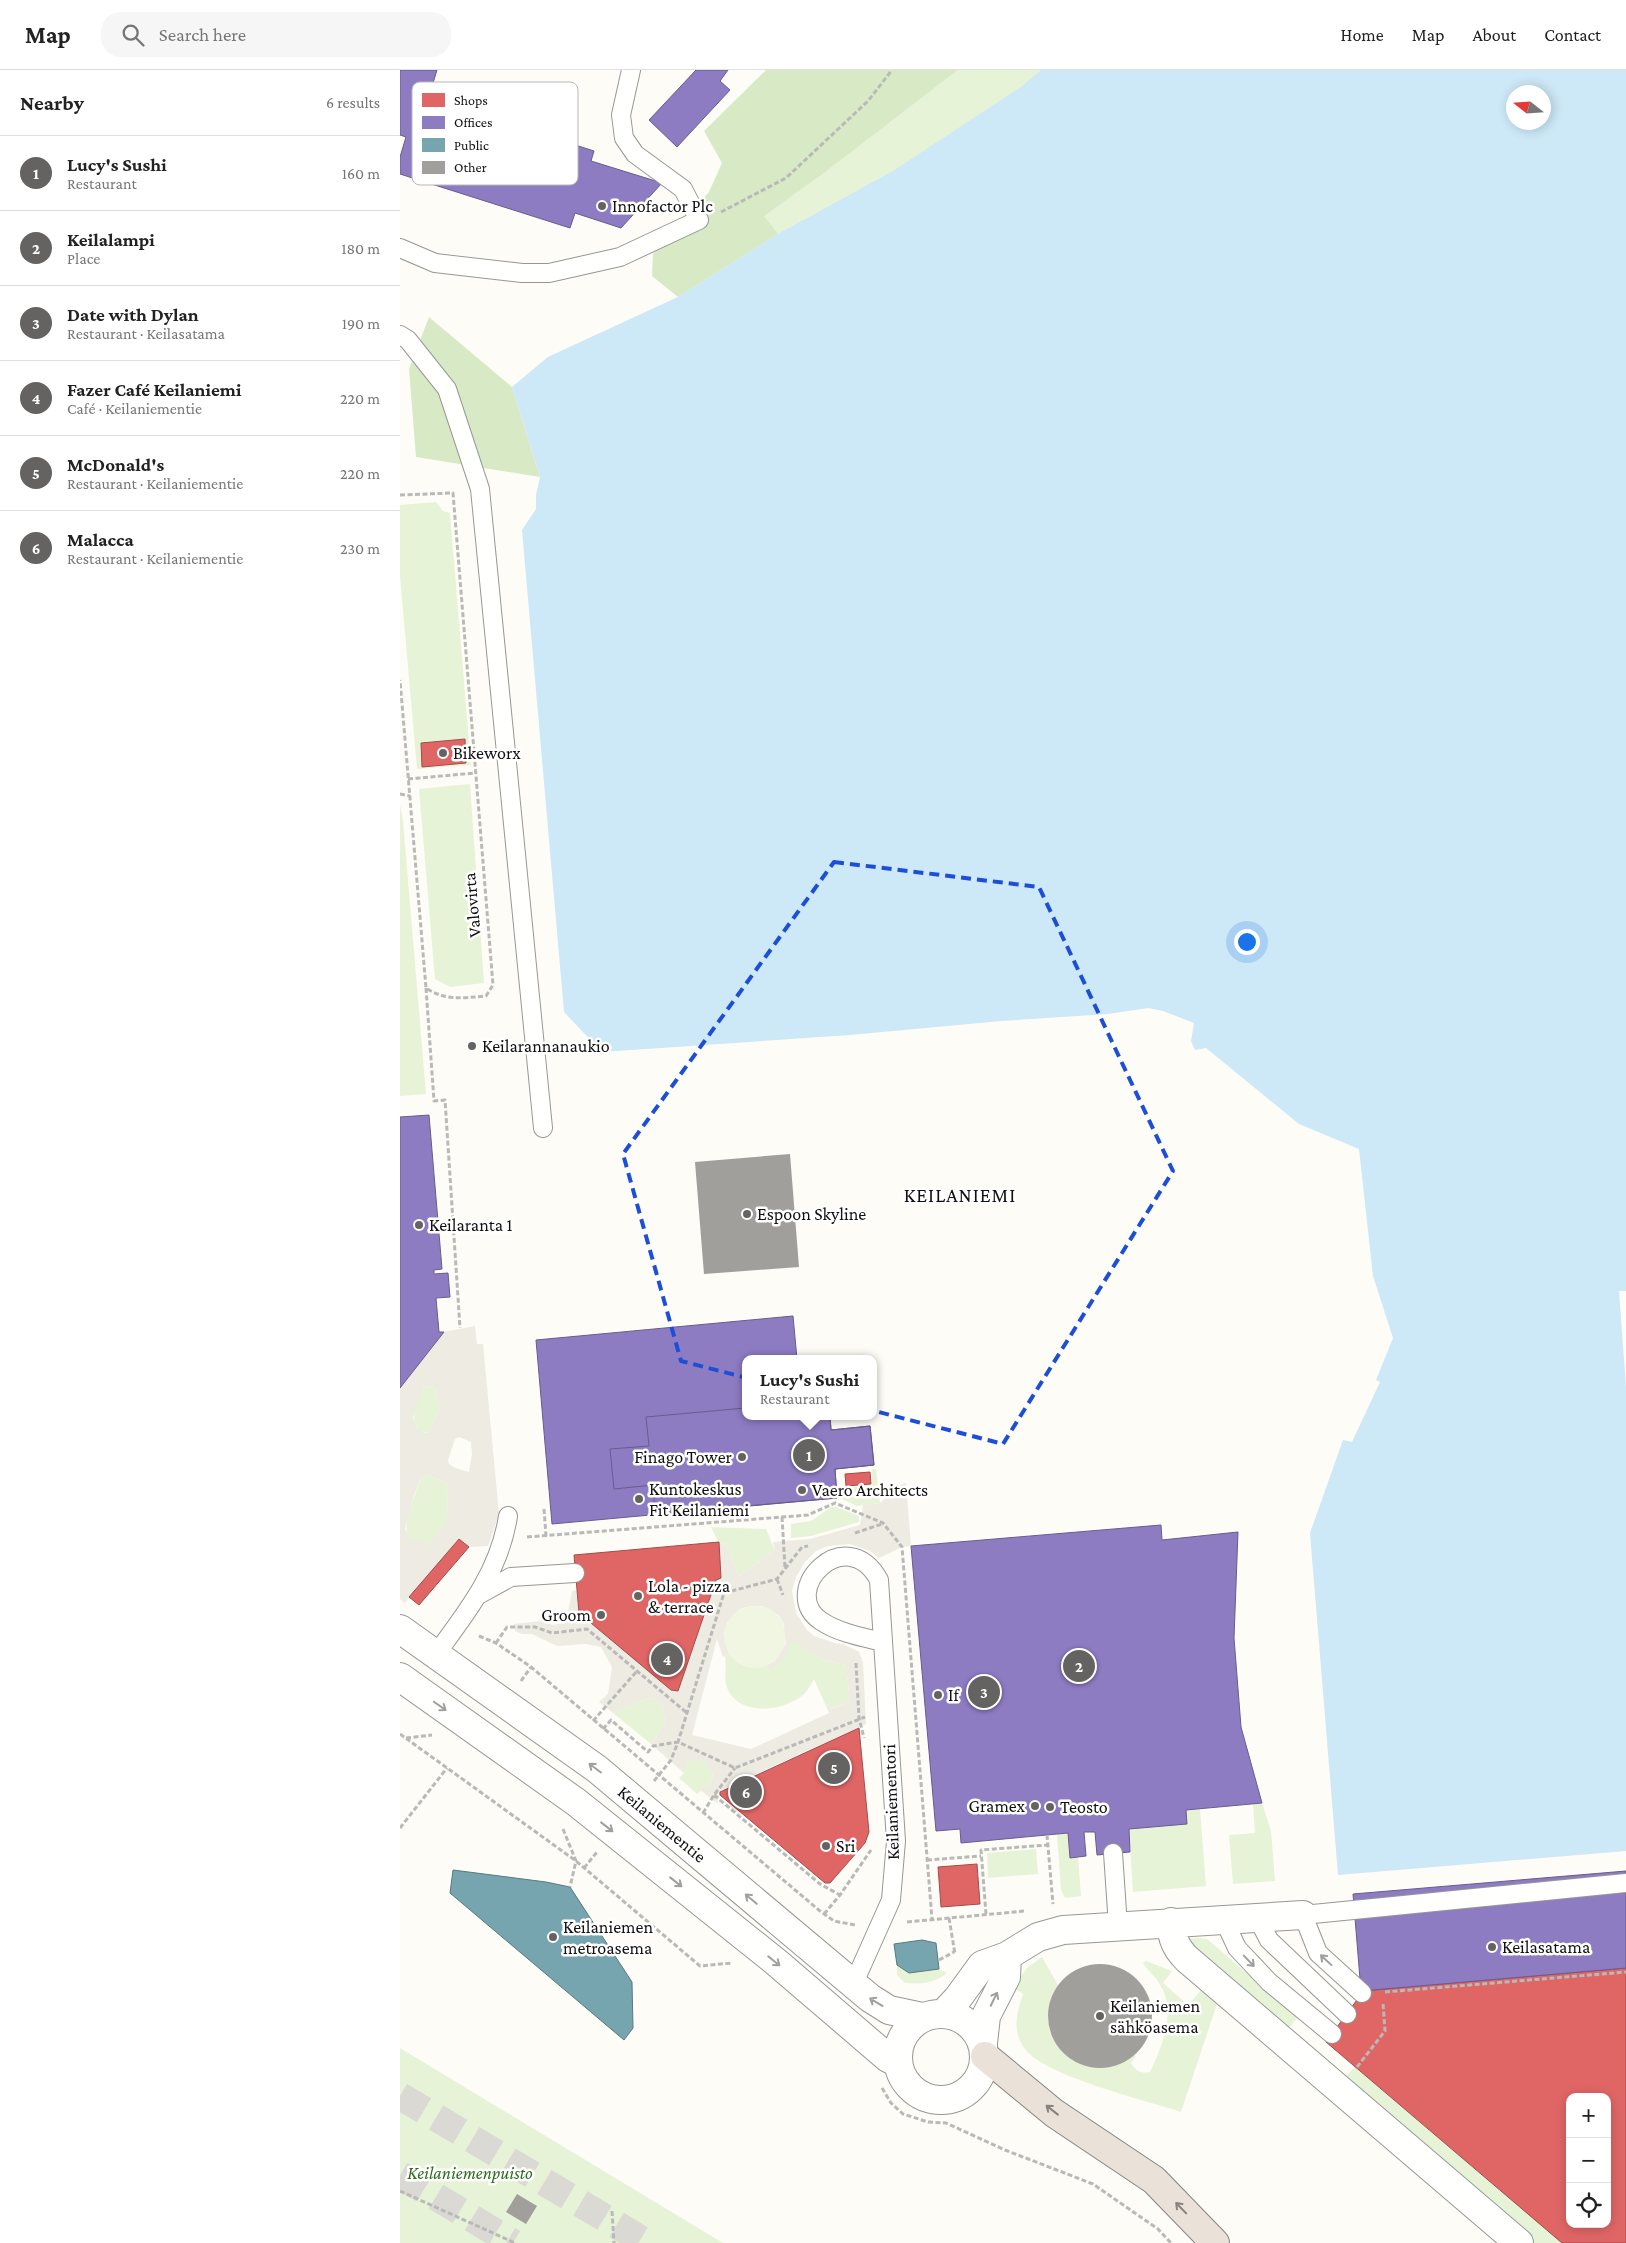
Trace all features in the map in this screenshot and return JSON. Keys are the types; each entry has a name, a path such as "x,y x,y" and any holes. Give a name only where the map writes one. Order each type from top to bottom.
{"highway":[{"path":"984,2050 1054,2113 1154,2180 1215,2243"}],"street":[{"name":"Keilaniementie","path":"400,1629 596,1769 870,1998 889,2010 933,2015"},
{"name":"Keilaniementie","path":"400,1677 576,1802 776,1962 888,2058 898,2064"},
{"path":"1007,1956 1006,1977 986,2016 983,2070 977,2082 968,2091 956,2098 944,2101 920,2095 909,2086 898,2064 898,2051 901,2039 908,2028 933,2015 958,1998 982,1965 1007,1956 1038,1937 1063,1930 1303,1915"},
{"path":"1171,1922 1172,1937 1177,1949 1187,1959 1519,2243"},
{"path":"933,2015 954,2015 969,2023 978,2032 984,2050"}],"lane":[{"path":"400,248 435,263 522,273 549,273 620,257 699,220 683,189 635,154 624,138 621,115 631,70"},
{"path":"400,335 408,340 447,389 480,489 543,1128"},
{"path":"436,1654 480,1594 505,1539 508,1516"},
{"name":"Keilaniementori","path":"854,1984 891,1900 896,1841 879,1580 873,1570 858,1559 837,1557 819,1567 807,1588 807,1600 811,1610 819,1620 834,1629 883,1642"},
{"path":"480,1594 511,1577 575,1573"},
{"path":"1113,1853 1118,1926"},
{"path":"1362,1994 1318,1953 1303,1915 1626,1883"},
{"path":"1258,1919 1269,1940 1347,2014"},
{"path":"1224,1920 1237,1948 1243,1955 1269,1982 1332,2034"}],"path":[{"path":"699,220 729,209 786,178 868,101 892,70"},
{"name":"Valovirta","path":"400,495 453,493 493,985 486,996 450,999 436,995 426,988"},
{"path":"400,680 434,1101 445,1100 460,1328"},
{"path":"408,779 475,773"},
{"path":"400,794 410,796"},
{"path":"535,1536 808,1515 836,1504 883,1523 902,1547 932,1919"},
{"path":"544,1509 546,1536"},
{"path":"545,1514 551,1513"},
{"path":"782,1517 785,1568"},
{"path":"850,1535 883,1523"},
{"path":"664,1769 678,1742 724,1593 777,1579 802,1548 810,1546"},
{"path":"496,1643 507,1627 535,1627 552,1633 587,1628 687,1713"},
{"path":"856,1663 859,1718 864,1744"},
{"path":"520,1683 531,1667"},
{"path":"594,1721 637,1671"},
{"path":"703,1814 735,1768 859,1718 915,1714"},
{"path":"603,1729 611,1720 648,1752 653,1746 678,1742 735,1768"},
{"path":"400,1734 576,1861 700,1966 734,1963"},
{"path":"405,1738 438,1734"},
{"path":"400,1828 447,1768"},
{"path":"714,1796 820,1884 840,1895"},
{"path":"561,1824 576,1861 570,1887"},
{"path":"1046,1835 1053,1909"},
{"path":"986,1914 981,1850 1048,1845"},
{"path":"874,1846 840,1895 822,1912 834,1921 843,1924 881,1924 1034,1910"},
{"path":"927,1860 981,1856"},
{"path":"939,1960 954,1952"},
{"path":"1382,1993 1626,1972"},
{"path":"1353,2071 1385,2031 1383,2002"},
{"path":"946,2123 1005,2150 1093,2184 1158,2229 1171,2243"},
{"path":"400,2191 515,2243"},
{"path":"612,2211 614,2243"}],"highlighted area":[{"path":"834,862 1039,887 1173,1171 1003,1444 681,1361 623,1154"}],"green space":[{"path":"766,70 958,70 824,173 764,216 778,234 678,297 652,276 653,254 709,192 722,163 704,131"},
{"path":"958,70 1136,70 512,387 548,357 678,297 778,234 763,216 824,173"},
{"path":"429,317 512,387 540,477 416,457 409,369"},
{"path":"436,502 443,511 450,513 471,765 417,769 400,576 400,505"},
{"path":"470,784 484,983 450,987 435,979 419,789"},
{"path":"400,805 403,821 426,1094 400,1096"},
{"path":"432,1386 435,1388 440,1410 429,1433 421,1431 417,1427 414,1414 423,1387"},
{"path":"872,1469 876,1469 880,1503 857,1506 840,1498 840,1488 872,1485"},
{"path":"426,1475 444,1481 448,1486 447,1521 430,1545 409,1537 407,1532 408,1517 414,1498 422,1476"},
{"path":"831,1507 836,1507 859,1516 859,1522 811,1536 791,1538 791,1524 811,1521"},
{"path":"711,1527 766,1529 775,1551 739,1576 725,1543 719,1544"},
{"path":"755,1606 767,1608 777,1615 784,1625 786,1637 784,1649 777,1659 767,1666 755,1668 743,1666 733,1659 726,1649 724,1637 726,1625 733,1615 743,1608"},
{"path":"792,1639 822,1659 846,1665 850,1701 830,1709 828,1705 826,1706 814,1679 803,1695 785,1705 774,1708 752,1708 734,1699 728,1690 725,1678 725,1656 729,1654 737,1661 751,1666 766,1666 769,1671"},
{"path":"651,1697 663,1705 665,1724 651,1744 613,1713"},
{"path":"688,1761 706,1761 713,1773 711,1784 697,1794 679,1778 684,1773"},
{"path":"1262,1803 1271,1831 1275,1881 1233,1884 1229,1835 1255,1833 1253,1804"},
{"path":"1200,1809 1206,1886 1133,1892 1129,1829 1187,1824 1186,1810"},
{"path":"1068,1833 1070,1858 1078,1857 1081,1896 1065,1898 1061,1890 1057,1834"},
{"path":"1036,1849 1038,1874 988,1878 987,1853"},
{"path":"1180,1939 1207,1939 1298,2017 1285,2033"},
{"path":"1042,1957 1058,1985 1050,2005 1049,2024 1054,2040 1064,2054 1079,2063 1096,2067 1115,2065 1134,2055 1136,2056 1131,2063 1135,2068 1144,2073 1150,2072 1166,2029 1167,2006 1165,1995 1160,1985 1143,1963 1146,1961 1172,1971 1163,1983 1188,2005 1204,1987 1218,2001 1181,2112 1074,2078 1036,2059 1025,2049 1018,2035 1016,2021 1023,1994 1013,1987 1027,1968"},
{"path":"897,1965 909,1973 939,1969 947,1973 942,1977 927,1982 905,1983 897,1975"},
{"path":"1301,2037 1346,2076 1355,2067 1562,2243 1534,2243 1296,2041"},
{"name":"Keilaniemenpuisto","path":"400,2048 723,2243 400,2243"}],"shaded area":[{"path":"475,1326 477,1344 483,1344 499,1514 488,1546 469,1547 459,1539 405,1603 400,1599 400,1388 444,1332","holes":["432,1386 435,1388 440,1410 429,1433 425,1433 417,1428 413,1418 423,1387","459,1437 471,1442 472,1454 469,1472 449,1464 448,1460 455,1439","426,1475 444,1481 448,1486 447,1521 430,1544 409,1537 405,1529 414,1495 422,1476"]},
{"path":"906,1483 911,1546 902,1547 879,1558 870,1551 850,1544 828,1546 816,1551 805,1562 796,1577 792,1591 796,1613 807,1630 814,1636 843,1644 859,1652 863,1662 866,1724 721,1790 717,1803 700,1790 711,1784 713,1774 706,1761 688,1761 684,1773 651,1744 665,1724 663,1705 651,1697 613,1713 599,1702 608,1694 612,1667 601,1647 586,1644 557,1646 532,1634 522,1634 515,1631 514,1624 541,1621 553,1625 566,1623 572,1591 577,1590 671,1690 678,1691 716,1580 721,1578 719,1544 725,1543 739,1576 775,1551 773,1542 810,1539 860,1525 863,1505 880,1503 900,1485","holes":["762,1606 779,1616 784,1624 786,1644 775,1661 766,1666 769,1671 784,1659 792,1640 822,1659 846,1665 850,1701 831,1709 828,1705 826,1706 829,1713 751,1749 692,1735 717,1639 723,1657 729,1654 725,1644 724,1633 727,1623 742,1608"]}],"water":[{"path":"1041,70 1626,70 1626,1851 1338,1875 1310,1533 1343,1440 1352,1442 1380,1382 1376,1380 1393,1338 1373,1276 1359,1149 1299,1124 1206,1048 1195,1050 1191,1041 1194,1023 1163,1011 1148,1008 1108,1014 1001,1021 850,1035 602,1052 564,1012 522,530 536,509 536,495 540,477 512,387 548,357 678,297 778,234 893,171 1022,86"}],"pier":[{"path":"1619,1291 1626,1291 1626,1387"}],"building: Shops":[{"name":"Bikeworx","path":"465,739 466,763 422,767 421,743"},
{"path":"870,1472 871,1484 846,1486 845,1474"},
{"path":"459,1539 469,1547 419,1605 409,1597"},
{"path":"719,1542 721,1578 716,1580 678,1691 671,1690 579,1613 574,1555"},
{"path":"859,1728 869,1832 865,1843 830,1883 825,1883 720,1795 720,1792"},
{"path":"977,1864 980,1904 941,1907 938,1867"},
{"path":"1626,1968 1626,2243 1562,2243 1326,2042 1362,1993 1361,1991"}],"building: Offices":[{"path":"400,70 437,70 433,82 412,82 412,178 400,174 400,157 406,137 400,135"},
{"path":"696,70 728,70 720,81 730,90 677,147 649,120"},
{"path":"578,146 594,151 591,161 662,183 621,228 575,213 570,228 435,185 578,185"},
{"name":"Keilaranta 1","path":"429,1115 442,1269 434,1270 434,1274 448,1273 450,1297 436,1298 439,1332 444,1332 400,1388 400,1117"},
{"path":"793,1316 797,1355 742,1355 742,1420 830,1420 831,1430 870,1426 874,1465 835,1469 837,1498 552,1524 536,1340"},
{"name":"Finago Tower","path":"742,1408 742,1420 830,1420 831,1430 870,1426 874,1465 835,1469 837,1498 655,1514 653,1485 614,1489 610,1449 649,1446 646,1417"},
{"path":"1161,1525 1162,1540 1238,1532 1234,1638 1241,1727 1262,1803 1186,1810 1187,1824 1129,1829 1130,1852 1097,1855 1095,1832 1084,1832 1086,1856 1070,1858 1068,1833 961,1843 960,1829 936,1831 911,1546"},
{"name":"Keilasatama","path":"1626,1871 1626,1968 1361,1991 1353,1894"}],"building: Public":[{"name":"Keilaniemen metroasema","path":"453,1870 570,1887 632,1982 633,2028 624,2040 450,1893"},
{"path":"922,1940 936,1943 939,1969 909,1973 897,1965 894,1944"}],"building: Other":[{"name":"Espoon Skyline","path":"790,1154 799,1267 704,1274 695,1162"},
{"name":"Keilaniemen sähköasema","path":"1100,1964 1120,1968 1137,1979 1148,1996 1152,2016 1148,2036 1137,2053 1120,2064 1100,2068 1080,2064 1063,2053 1052,2036 1048,2016 1052,1996 1063,1979 1080,1968"},
{"path":"517,2194 537,2206 526,2224 506,2212"}],"tunnel":[{"path":"400,2096 647,2243"},
{"path":"400,2175 513,2243"}],"place":[{"name":"Innofactor Plc","path":"602,206"},
{"name":"Bikeworx","path":"443,753"},
{"name":"Keilarannanaukio","path":"472,1046"},
{"name":"Espoon Skyline","path":"747,1214"},
{"name":"Keilaranta 1","path":"419,1225"},
{"name":"Lucy's Sushi","path":"809,1455"},
{"name":"Finago Tower","path":"742,1457"},
{"name":"Vaero Architects","path":"802,1490"},
{"name":"Kuntokeskus Fit Keilaniemi","path":"639,1499"},
{"name":"Lola - pizza & terrace","path":"638,1596"},
{"name":"Groom","path":"601,1615"},
{"name":"Fazer Café Keilaniemi","path":"667,1659"},
{"name":"Keilalampi","path":"1079,1666"},
{"name":"Date with Dylan","path":"984,1692"},
{"name":"If","path":"938,1695"},
{"name":"McDonald's","path":"834,1768"},
{"name":"Malacca","path":"746,1792"},
{"name":"Gramex","path":"1035,1806"},
{"name":"Teosto","path":"1050,1807"},
{"name":"Sri","path":"826,1846"},
{"name":"Keilaniemen metroasema","path":"553,1937"},
{"name":"Keilasatama","path":"1492,1947"},
{"name":"Keilaniemen sähköasema","path":"1100,2016"}],"district":[{"name":"KEILANIEMI","path":"960,1195"}]}
